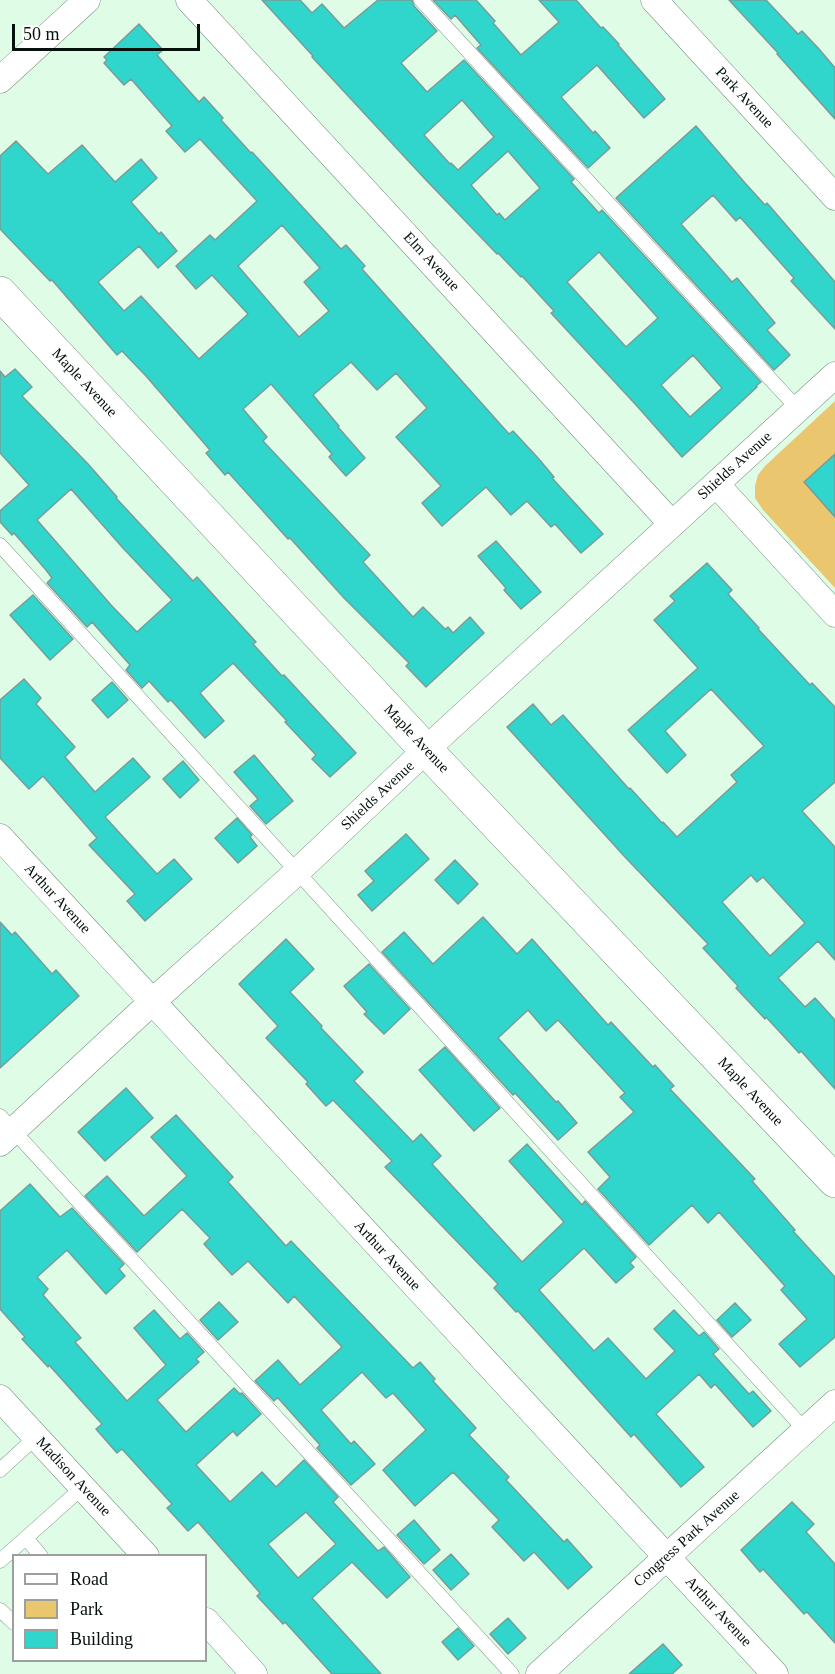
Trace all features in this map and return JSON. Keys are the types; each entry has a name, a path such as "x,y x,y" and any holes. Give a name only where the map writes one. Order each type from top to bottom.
{"street":[{"path":"0,80 87,0"},
{"name":"Elm Avenue","path":"189,0 672,524"},
{"name":"Park Avenue","path":"654,0 835,197"},
{"name":"Maple Avenue","path":"0,293 426,750 835,1181"},
{"name":"Shields Avenue","path":"5,1130 298,871 426,750 835,375"},
{"path":"716,484 835,614"},
{"name":"Arthur Avenue","path":"0,837 775,1674"},
{"name":"Madison Avenue","path":"0,1398 144,1554"},
{"name":"Congress Park Avenue","path":"539,1674 835,1403"},
{"path":"207,1622 254,1674"}],"lane":[{"path":"421,0 798,409"},
{"path":"0,545 805,1430"},
{"path":"5,1130 512,1674"},
{"path":"0,1470 36,1437"},
{"path":"0,1561 83,1487"},
{"path":"26,1538 39,1554"},
{"path":"0,1610 12,1621"}],"green space":[{"path":"835,401 835,588 763,510 755,498 755,486 758,475 765,466"}],"building":[{"path":"262,0 300,0 312,13 322,4 344,28 378,0 412,0 414,6 437,31 401,63 427,92 464,60 574,179 571,182 599,213 602,210 761,382 682,457 551,313 554,311 522,276 497,254 426,180","holes":["462,100 494,137 458,170 424,135","508,151 540,188 505,220 499,213 497,215 471,185","599,252 658,318 626,347 567,282","693,355 722,388 690,417 661,385"]},
{"path":"433,0 476,0 521,55 559,22 539,0 576,0 619,44 665,99 644,118 597,65 561,97 593,133 595,131 610,148 588,168 477,48 481,45 455,15 451,19"},
{"path":"729,0 766,0 798,34 802,31 819,49 835,68 835,119 778,53"},
{"path":"139,24 163,50 157,55 199,102 204,97 223,118 221,120 341,249 346,245 365,266 362,269 509,434 513,431 538,458 554,477 552,478 603,534 581,553 555,524 551,527 527,501 511,515 486,487 442,526 422,503 441,486 396,437 427,408 396,373 377,390 351,362 313,395 365,458 346,476 329,457 332,454 271,384 243,409 267,437 263,441 370,555 363,562 413,617 423,607 445,629 448,627 453,633 470,617 484,633 426,687 406,666 409,663 344,598 290,538 288,539 228,472 225,475 206,453 210,450 146,376 122,351 117,355 52,280 50,281 0,229 0,156 16,141 48,174 82,145 115,182 141,159 157,178 131,202 177,251 158,268 139,246 98,282 124,311 141,296 199,359 248,314 212,275 196,289 176,266 210,235 215,240 257,201 200,139 185,152 166,131 172,126 131,79 124,85 104,63 107,60 104,57","holes":["282,225 320,268 304,282 329,311 299,337 238,266"]},
{"path":"696,126 835,282 835,329 791,281 794,278 740,217 736,221 713,195 681,224 732,282 737,278 775,323 767,330 790,355 774,370 616,198"},
{"path":"15,369 32,387 22,396 88,464 116,498 193,581 197,577 256,642 253,644 356,753 330,777 312,759 316,755 233,663 200,693 224,721 205,738 171,700 168,702 149,681 142,688 126,670 130,665 92,622 87,627 47,583 52,578 46,570 14,533 12,535 0,522 0,511 29,485 0,453 0,371 5,377","holes":["71,489 172,600 137,632 37,520"]},
{"path":"835,454 835,517 804,482"},
{"path":"496,541 541,592 521,609 478,556"},
{"path":"707,563 732,590 728,594 758,629 810,685 812,683 835,707 835,782 802,811 835,847 835,960 818,941 778,978 805,1007 815,998 835,1020 835,1089 801,1051 799,1053 736,988 738,986 703,948 708,944 507,727 533,704 551,725 563,715 629,789 677,837 737,782 731,775 764,746 711,689 665,731 686,755 667,773 628,730 698,668 654,620 675,601 670,596","holes":["751,875 757,882 763,877 805,923 770,956 722,902"]},
{"path":"33,595 73,639 50,660 10,615"},
{"path":"24,679 41,698 36,704 75,747 65,757 95,792 133,758 150,777 105,817 157,874 174,859 192,879 145,921 127,901 135,894 89,845 97,838 43,776 29,789 0,758 0,700"},
{"path":"112,682 128,700 108,718 92,700"},
{"path":"254,755 293,801 266,824 250,806 258,799 234,772"},
{"path":"183,761 199,780 180,798 163,779"},
{"path":"237,818 252,835 250,837 257,846 238,863 215,838"},
{"path":"406,834 429,859 372,911 358,895 374,881 365,871"},
{"path":"455,860 478,884 458,904 435,880"},
{"path":"483,917 517,954 532,939 608,1025 611,1022 674,1086 670,1089 755,1179 752,1181 835,1277 835,1337 800,1367 779,1344 807,1319 781,1290 785,1286 719,1212 708,1223 692,1205 649,1245 598,1189 610,1177 588,1152 634,1112 620,1097 625,1093 558,1020 546,1031 528,1010 498,1038 577,1123 558,1140 515,1093 513,1095 382,952 404,932 433,964"},
{"path":"0,922 12,935 15,932 52,974 56,970 79,996 0,1068"},
{"path":"286,939 314,969 290,992 363,1072 354,1081 413,1142 421,1134 441,1156 432,1164 522,1262 564,1222 509,1161 527,1144 582,1205 585,1201 636,1257 630,1263 634,1267 616,1283 584,1248 539,1290 594,1351 608,1338 646,1379 675,1351 654,1329 674,1310 699,1336 704,1332 719,1349 713,1354 749,1394 753,1391 771,1411 753,1427 715,1384 711,1388 699,1374 656,1414 704,1467 681,1487 634,1434 631,1437 518,1311 516,1312 494,1288 498,1284 385,1167 392,1161 333,1100 326,1106 306,1084 308,1082 266,1038 278,1026 239,984"},
{"path":"369,964 410,1009 384,1034 364,1014 367,1012 344,986"},
{"path":"445,1047 500,1108 474,1131 419,1070"},
{"path":"126,1088 153,1118 105,1161 78,1132"},
{"path":"176,1115 233,1177 228,1182 286,1246 291,1241 413,1368 420,1362 435,1379 433,1381 476,1428 469,1435 509,1477 506,1480 564,1542 567,1539 592,1567 568,1589 534,1552 524,1561 492,1527 499,1520 453,1472 415,1506 383,1470 426,1430 393,1393 386,1398 362,1372 321,1410 351,1444 354,1441 375,1464 351,1485 317,1448 320,1445 279,1399 274,1401 255,1381 278,1360 300,1385 342,1347 294,1296 288,1303 248,1261 232,1275 204,1244 210,1238 182,1209 137,1252 85,1196 107,1176 144,1216 187,1176 151,1137"},
{"path":"30,1184 60,1217 72,1208 124,1264 119,1269 125,1276 106,1294 67,1250 37,1277 48,1289 43,1295 81,1338 75,1342 127,1401 166,1365 134,1328 154,1310 180,1339 187,1333 204,1352 196,1359 199,1362 157,1400 186,1432 234,1388 240,1394 242,1393 261,1414 237,1436 233,1431 196,1465 230,1502 262,1472 276,1487 304,1460 338,1497 333,1502 378,1551 384,1547 410,1577 387,1598 352,1562 312,1598 381,1674 332,1674 285,1622 283,1624 257,1596 260,1593 198,1522 188,1531 167,1508 172,1504 122,1449 117,1453 96,1429 102,1424 49,1365 48,1367 22,1339 25,1337 0,1309 0,1211","holes":["306,1512 336,1544 298,1578 268,1544"]},
{"path":"219,1302 238,1322 218,1340 200,1320"},
{"path":"735,1303 751,1320 732,1337 717,1320"},
{"path":"792,1502 814,1524 806,1532 835,1564 835,1643 807,1612 804,1614 763,1569 760,1572 741,1550"},
{"path":"414,1520 440,1550 424,1564 397,1535"},
{"path":"451,1554 469,1574 451,1590 433,1570"},
{"path":"508,1618 526,1638 508,1654 490,1634"},
{"path":"458,1628 474,1646 458,1660 442,1642"},
{"path":"663,1644 682,1665 672,1674 629,1674"}]}
